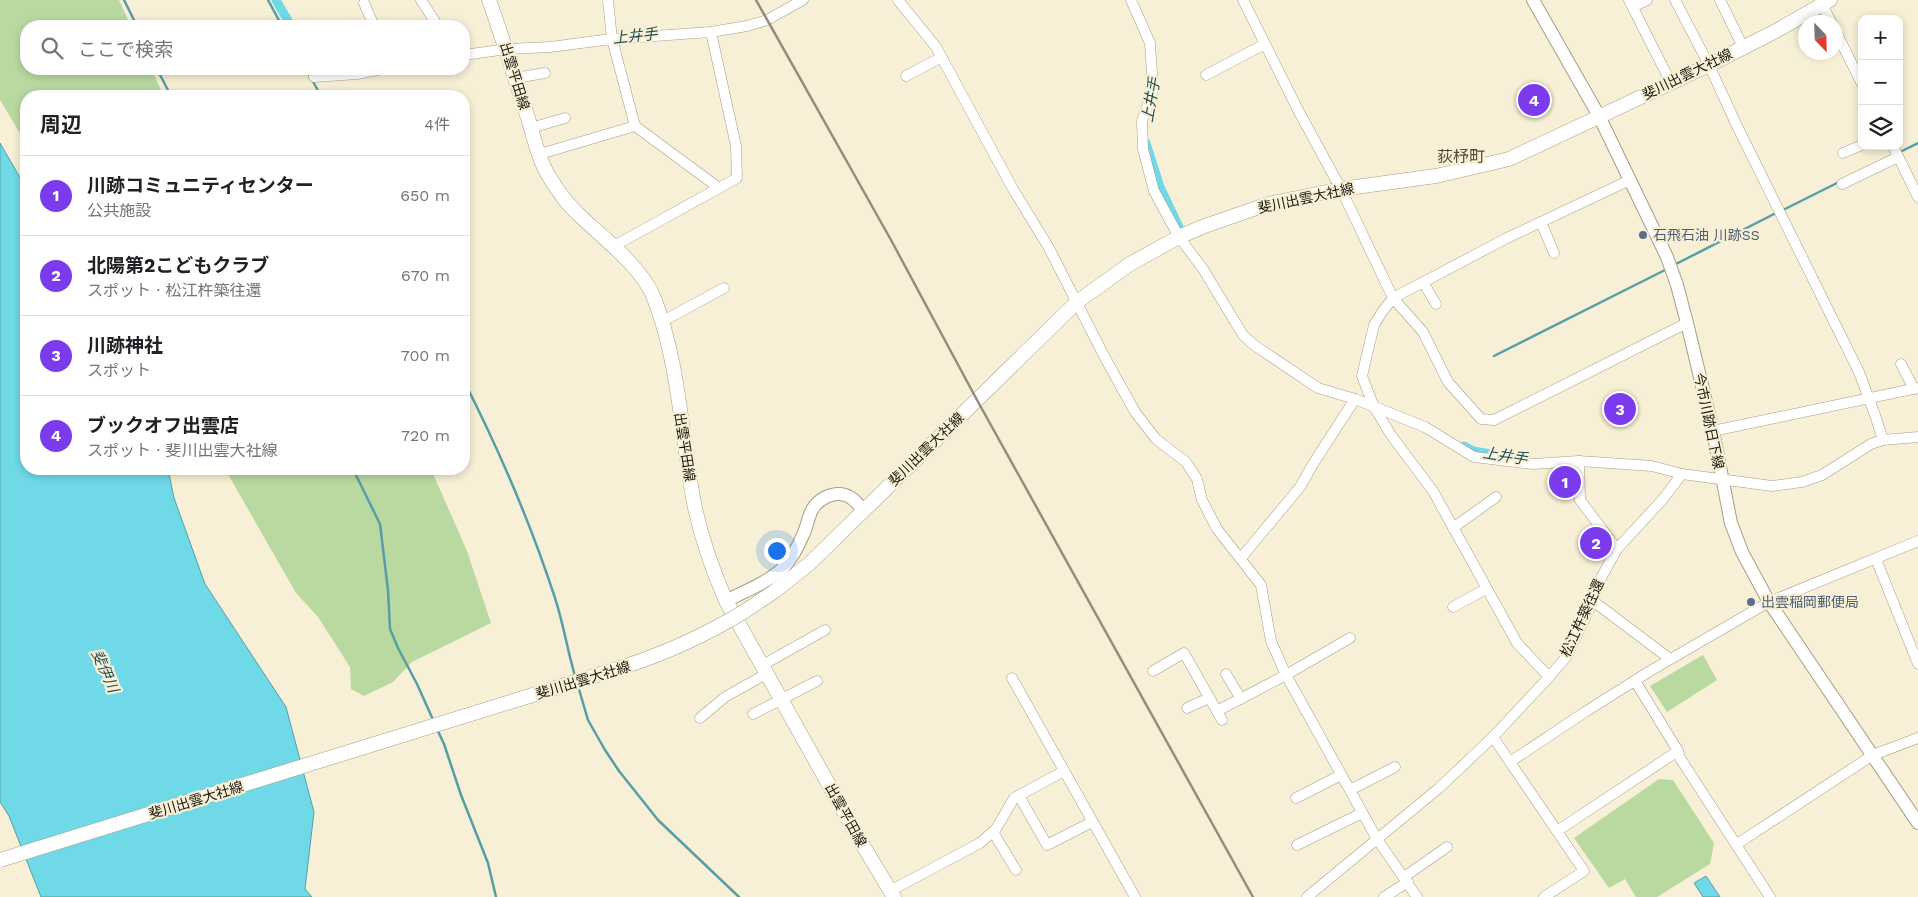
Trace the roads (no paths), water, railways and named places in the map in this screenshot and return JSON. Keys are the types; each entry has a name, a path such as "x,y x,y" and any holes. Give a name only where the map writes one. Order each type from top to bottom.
{"main road":[{"name":"出雲平田線","path":"489,0 507,49 531,128 549,176 561,195 576,212 614,246 640,276 652,294 663,321 695,508 712,571 726,601 764,670 892,894"},
{"name":"斐川出雲大社線","path":"0,860 623,667 685,644 714,630 745,611 775,591 809,564 1077,302 1130,264 1179,237 1202,227 1268,204 1341,189 1436,176 1509,159 1709,65 1776,31 1824,2"}],"street":[{"path":"421,0 434,20"},
{"path":"608,0 612,39 635,126 719,188"},
{"path":"470,54 612,39 711,32 747,26 767,20 803,0"},
{"path":"898,0 942,57 1013,189 1049,248 1135,412 1156,439 1186,462 1197,479 1202,500 1217,530 1261,585 1271,641 1286,675 1377,839 1417,897"},
{"path":"1243,0 1298,110 1341,189 1392,298 1423,332 1448,382 1480,419 1494,420 1687,324"},
{"name":"今市川跡日下線","path":"1533,0 1600,116 1667,257 1677,284 1713,432 1731,523 1742,552 1769,602 1918,823"},
{"path":"1647,0 1631,3 1670,83"},
{"path":"1675,0 1709,65 1737,126 1859,372 1882,440"},
{"path":"1720,0 1743,48"},
{"path":"1135,2 1150,43 1153,66 1154,90 1142,121 1143,149 1154,191 1179,237 1203,268 1243,335 1318,388 1356,399 1425,427 1474,456 1533,464 1579,461 1652,466 1682,474 1772,486 1802,482 1822,475 1871,444 1882,440 1918,437"},
{"path":"1824,2 1829,15"},
{"path":"364,3 371,20"},
{"path":"614,246 737,178 736,146 711,32"},
{"path":"1206,75 1265,44"},
{"path":"1843,46 1858,76"},
{"path":"906,76 942,57"},
{"path":"515,78 545,73"},
{"path":"314,77 343,75"},
{"path":"531,128 565,118"},
{"path":"540,154 635,126"},
{"path":"1844,153 1858,147"},
{"path":"1895,150 1918,197"},
{"path":"1842,184 1898,157"},
{"path":"1549,677 1518,642 1486,589 1433,491 1374,407 1362,376 1374,325 1392,298 1507,238 1630,180"},
{"path":"1540,222 1554,253"},
{"path":"1423,282 1436,304"},
{"path":"663,321 724,288"},
{"path":"1713,432 1916,389 1901,364"},
{"path":"1241,558 1300,487 1356,399"},
{"path":"1579,461 1580,500 1617,549"},
{"name":"松江杵築往還","path":"1308,897 1439,788 1493,737 1549,677 1567,656 1593,601 1601,578 1617,549 1664,499 1682,474"},
{"path":"726,601 781,570 794,555 811,511 817,502 836,494 846,495 863,510"},
{"path":"1453,528 1496,497"},
{"path":"1510,762 1584,712 1670,659 1769,602 1918,541"},
{"path":"1876,558 1918,664"},
{"path":"1453,607 1486,589"},
{"path":"1593,601 1670,659"},
{"path":"700,718 725,697 825,630"},
{"path":"1153,671 1184,653 1220,715 1241,699 1350,638"},
{"path":"1226,674 1241,699"},
{"path":"1012,678 1135,897"},
{"path":"753,714 817,681"},
{"path":"1635,681 1678,751 1680,758 1770,897"},
{"path":"1187,708 1209,698"},
{"path":"1493,737 1584,871 1544,897"},
{"path":"1737,844 1873,755 1918,738"},
{"path":"1556,831 1678,751"},
{"path":"1350,790 1395,767"},
{"path":"892,894 980,843 993,832 1014,798 1064,771"},
{"path":"1296,798 1341,775"},
{"path":"1019,796 1047,844 1092,822"},
{"path":"1297,846 1362,813"},
{"path":"993,832 1016,870"},
{"path":"1384,897 1447,847"}],"water":[{"name":"斐伊川","path":"0,143 20,178 20,475 169,475 174,498 205,584 286,707 314,812 305,889 312,897 41,897 9,816 0,802"},
{"path":"1706,876 1720,897 1703,897 1694,883"}],"waterway":[{"path":"124,0 134,20"},
{"path":"268,0 279,20"},
{"name":"上井手","path":"276,0 288,20"},
{"path":"160,75 168,90"},
{"path":"309,75 318,90"},
{"name":"上井手","path":"1146,143 1160,187 1179,227"},
{"path":"1900,152 1918,143"},
{"path":"1781,211 1841,181"},
{"path":"1674,265 1776,213"},
{"path":"1494,356 1667,269"},
{"path":"470,393 502,460 535,540 557,605 575,676"},
{"name":"上井手","path":"1464,446 1473,451 1497,455"},
{"path":"356,475 380,524 388,590 390,629 434,722"},
{"path":"578,686 588,720 619,771 658,820 739,897"},
{"path":"437,729 488,863 496,897"}],"railway":[{"path":"756,0 891,240 977,400 1253,897"}],"place":[{"name":"ブックオフ出雲店","path":"1534,100"},
{"name":"石飛石油 川跡SS","path":"1643,235"},
{"name":"川跡神社","path":"1620,409"},
{"name":"川跡コミュニティセンター","path":"1565,482"},
{"name":"北陽第2こどもクラブ","path":"1596,543"},
{"name":"出雲稲岡郵便局","path":"1751,602"}],"district":[{"name":"荻杼町","path":"1461,156"}]}
